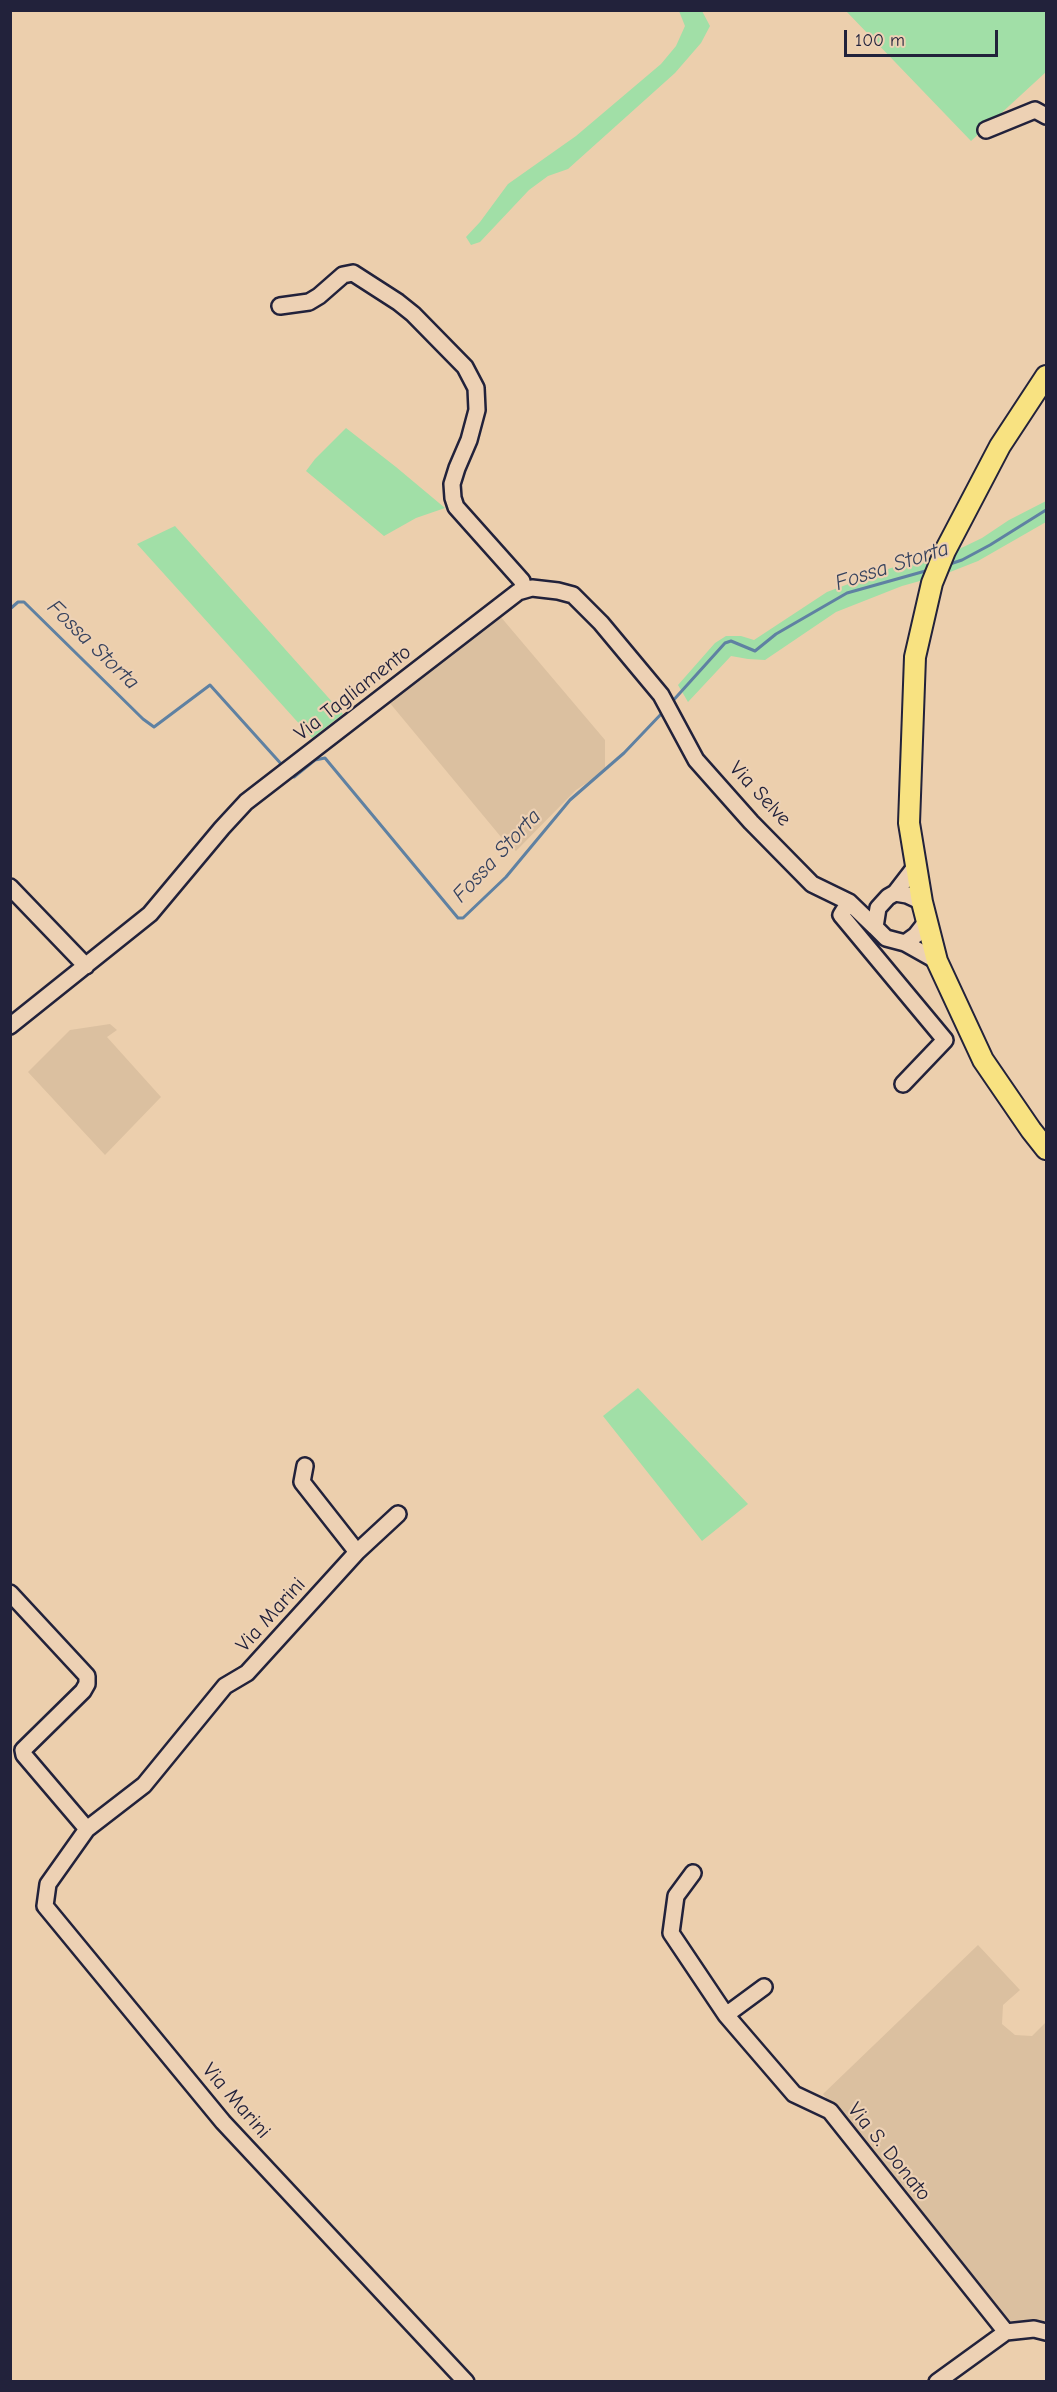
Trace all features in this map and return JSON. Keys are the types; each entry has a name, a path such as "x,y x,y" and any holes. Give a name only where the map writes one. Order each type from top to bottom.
{"main road":[{"path":"1047,376 1000,446 945,551 932,583 915,657 911,711 909,823 915,867 937,961 983,1060 1031,1130 1047,1149"}],"street":[{"path":"986,130 1035,110 1047,116"},
{"path":"280,306 309,302 343,275 353,273 413,314 465,368 476,388 477,410 469,440 452,484 453,498 456,507 522,581 523,590"},
{"name":"Via Selve","path":"523,590 541,588 573,595 601,623 660,695 674,716 696,760 751,822 812,884 849,902 886,938 905,943 937,961"},
{"name":"Via Tagliamento","path":"10,1026 150,914 233,815 288,770 523,590"},
{"path":"875,927 876,913 881,902 895,893 915,867"},
{"path":"10,887 86,966"},
{"path":"895,893 907,895 924,911 916,935 905,943"},
{"path":"849,902 841,915 945,1040 903,1084"},
{"name":"Via Selve","path":"849,902 881,902"},
{"path":"305,1466 302,1482 357,1552"},
{"name":"Via Marini","path":"398,1514 357,1552 247,1673 225,1686 144,1785 87,1829 48,1884 45,1906 223,2122 466,2382"},
{"path":"10,1593 87,1676 87,1684 82,1691 23,1750 24,1755 87,1829"},
{"name":"Via S. Donato","path":"693,1873 676,1896 672,1933 726,2015 794,2094 830,2111 1006,2331"},
{"path":"726,2015 764,1987"},
{"path":"937,2382 1006,2331 1034,2328 1047,2332"}],"shaded area":[{"path":"500,616 605,740 605,771 576,790 516,851 501,837 389,702"},
{"path":"110,1024 117,1030 107,1037 161,1097 105,1155 28,1072 70,1030"},
{"path":"978,1945 1020,1990 1003,2005 1002,2024 1015,2035 1032,2036 1046,2022 1046,2323 1007,2323 823,2094"}],"green space":[{"path":"679,11 702,11 710,26 701,43 675,73 568,169 548,176 529,190 480,242 471,245 466,237 508,184 576,136 661,64 676,46 685,26"},
{"path":"846,11 1046,11 1046,72 971,141"},
{"path":"346,428 445,508 416,518 384,536 306,471"},
{"path":"1046,501 1046,522 978,561 945,574 902,586 836,612 765,660 731,656 688,702 678,685 715,643 726,636 741,636 754,640 827,592 891,568 955,551"},
{"path":"175,526 343,714 312,738 137,544"},
{"path":"638,1388 748,1504 702,1541 603,1416"}],"waterway":[{"name":"Fossa Storta","path":"947,565 990,545 1046,510"},
{"name":"Fossa Storta","path":"670,704 725,643 731,641 755,651 776,634 847,593 929,570"},
{"name":"Fossa Storta","path":"10,609 18,602 24,602 143,719 154,727 210,685 283,766"},
{"name":"Fossa Storta","path":"289,773 294,777 315,760 325,758 458,918 463,918 506,877 570,800 624,753 664,711"}]}
